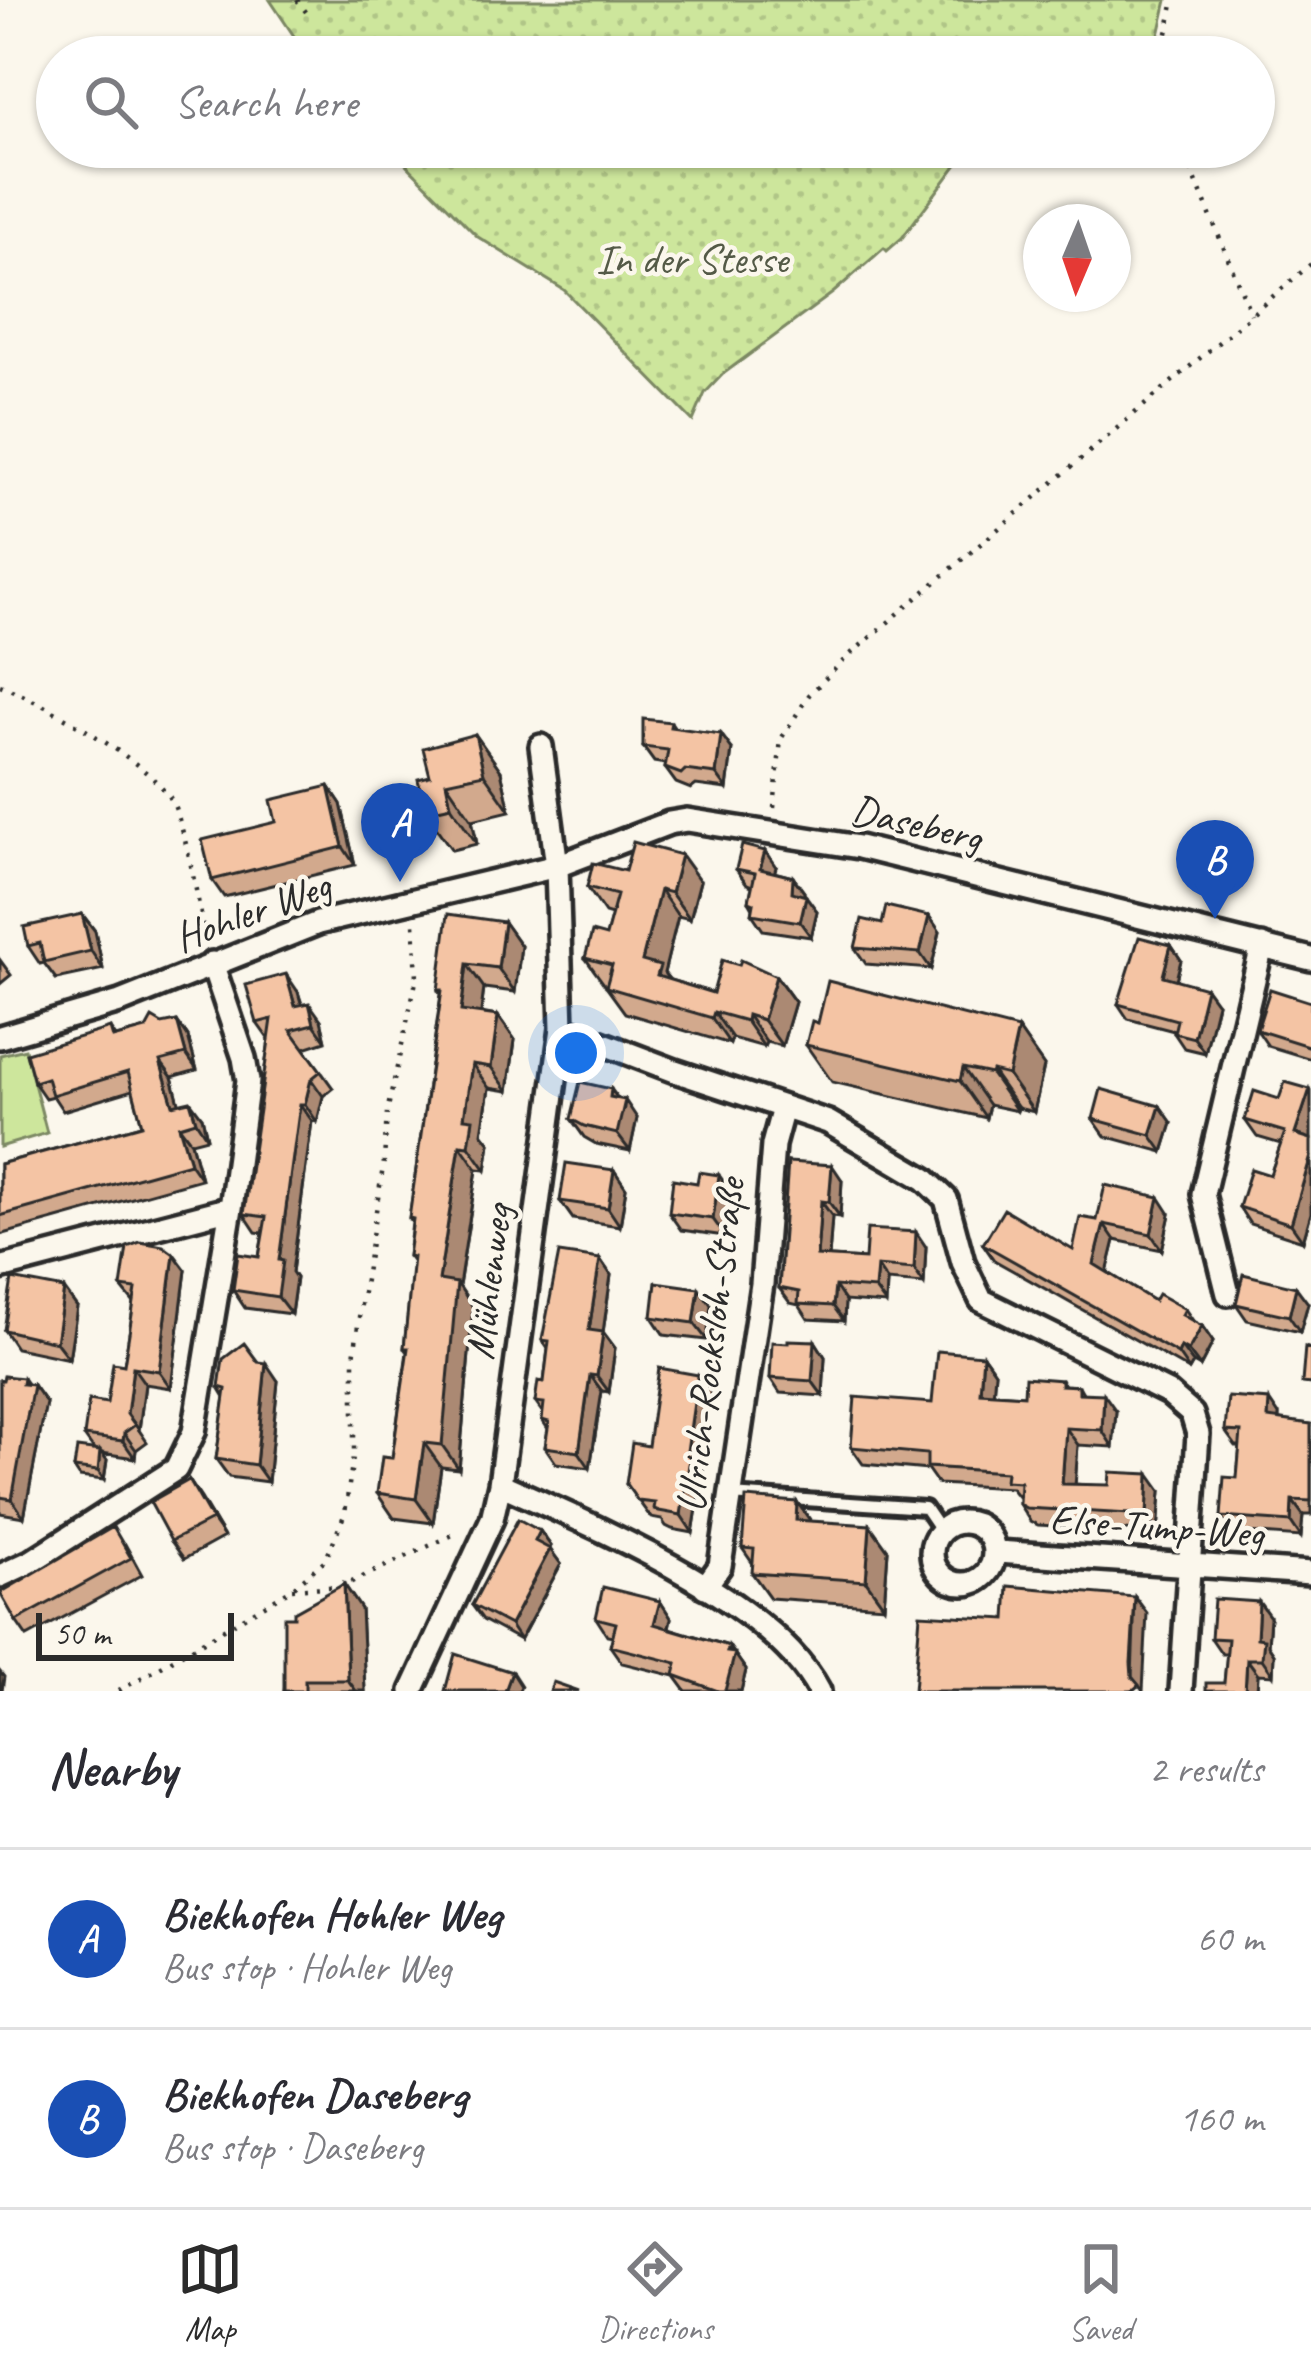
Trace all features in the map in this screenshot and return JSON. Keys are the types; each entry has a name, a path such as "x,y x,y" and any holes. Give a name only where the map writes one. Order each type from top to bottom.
{"street":[{"path":"541,746 557,866"},
{"name":"Daseberg","path":"557,866 687,820 913,859 1311,959"},
{"name":"Hohler Weg","path":"0,1037 120,1002 318,923 557,866"},
{"name":"Mühlenweg","path":"412,1691 492,1519 500,1484 562,1028 557,866"},
{"path":"1228,1294 1203,1193 1262,946"},
{"path":"0,1576 68,1539 176,1468 194,1432 248,1081 212,963"},
{"path":"562,1028 828,1122 938,1189 952,1213 963,1262 981,1300 1168,1393 1192,1414 1198,1434 1181,1691"},
{"name":"Ulrich-Rocksloh-Straße","path":"705,1587 720,1566 762,1284 773,1145 783,1108"},
{"path":"0,1268 231,1208"},
{"path":"500,1484 648,1554 705,1587 805,1665 819,1691"},
{"name":"Else-Tump-Weg","path":"953,1523 987,1529 997,1552 990,1570 961,1583 936,1573 932,1557 940,1530 953,1523"},
{"name":"Else-Tump-Weg","path":"997,1552 1311,1573"}],"lane":[{"path":"730,1495 925,1508 940,1530"}],"path":[{"path":"297,0 310,17"},
{"path":"1166,36 1174,0"},
{"path":"1192,168 1251,314"},
{"path":"771,832 782,739 809,695 847,657 1311,264"},
{"path":"0,685 39,700 118,750 172,801 212,963"},
{"path":"119,1691 292,1589 326,1559 345,1513 354,1450 354,1358 382,1177 387,1112 416,977 417,899"},
{"path":"292,1589 343,1586 492,1519"}],"green space":[{"path":"270,0 1167,0 1159,36 294,36"},
{"name":"In der Stesse","path":"410,168 954,168 902,238 723,374 705,393 693,421 564,290 478,237"},
{"path":"25,1049 47,1133 0,1147 0,1055"}],"building":[{"path":"643,719 721,734 716,774 685,770 681,774 665,768 668,750 643,747"},
{"path":"475,734 484,774 446,782 451,806 425,812 418,779 430,776 423,748"},
{"path":"329,786 343,847 212,880 202,840 276,822 271,800"},
{"path":"633,842 681,855 671,893 660,890 642,961 660,966 657,976 713,993 722,960 739,965 741,960 776,976 763,1020 747,1015 746,1021 714,1012 712,1018 606,987 612,965 585,958 592,932 606,936 617,895 587,887 593,863 625,871"},
{"path":"742,845 765,851 760,869 793,877 792,892 806,896 800,922 752,914 754,903 749,901 755,873 736,869"},
{"path":"886,906 929,916 920,953 855,948 862,919 882,924"},
{"path":"82,914 91,951 44,962 40,943 28,946 24,927"},
{"path":"448,914 504,922 498,968 467,964 461,1011 498,1016 491,1067 472,1064 464,1118 473,1119 469,1146 460,1145 439,1280 457,1283 442,1445 424,1443 416,1499 377,1493 382,1457 392,1458 408,1348 404,1348 413,1257 408,1256 413,1219 409,1218 442,990 438,990"},
{"path":"1139,937 1171,945 1163,976 1206,988 1194,1038 1174,1033 1177,1020 1118,1004"},
{"path":"286,974 295,1006 309,1003 314,1024 291,1030 321,1071 311,1079 305,1104 300,1104 278,1297 233,1290 238,1254 259,1257 266,1217 244,1214 272,1019 257,1023 246,985"},
{"path":"828,981 1018,1029 1008,1075 963,1068 960,1081 806,1045 812,1021 818,1023"},
{"path":"1270,989 1311,1002 1311,1047 1257,1030"},
{"path":"152,1018 162,1024 177,1021 186,1054 160,1061 173,1105 190,1101 196,1121 179,1126 190,1163 0,1216 0,1164 142,1125 128,1072 52,1095 47,1078 34,1082 26,1053 110,1028 113,1038 146,1029"},
{"path":"580,1082 611,1089 610,1097 625,1100 617,1134 571,1119"},
{"path":"1285,1082 1310,1089 1295,1134 1311,1139 1311,1156 1291,1224 1239,1207 1251,1169 1270,1175 1285,1132 1245,1120 1254,1091 1279,1099"},
{"path":"1101,1089 1160,1106 1151,1135 1093,1119"},
{"path":"788,1162 832,1165 829,1202 821,1201 817,1256 865,1259 867,1229 916,1232 914,1269 877,1266 875,1289 835,1286 833,1306 798,1304 799,1292 779,1288"},
{"path":"566,1163 614,1170 608,1208 560,1201"},
{"path":"699,1172 719,1175 713,1219 669,1213 673,1179 697,1183"},
{"path":"1105,1185 1159,1197 1151,1234 1104,1224 1094,1264 1154,1301 1158,1294 1185,1309 1182,1315 1202,1326 1188,1351 1181,1347 1178,1354 983,1244 1004,1209 1073,1250 1080,1217 1097,1220"},
{"path":"140,1242 163,1246 174,1254 159,1371 133,1367 127,1414 135,1425 124,1433 123,1441 84,1436 89,1400 107,1403 113,1363 124,1365 136,1289 121,1287 127,1247"},
{"path":"559,1253 600,1259 589,1330 603,1332 597,1376 590,1375 579,1452 545,1447 549,1422 542,1420 544,1403 535,1402 538,1381 544,1382 549,1341 542,1340"},
{"path":"1243,1274 1296,1287 1289,1316 1236,1304"},
{"path":"12,1279 64,1289 56,1342 4,1330"},
{"path":"656,1282 699,1288 694,1323 652,1317"},
{"path":"815,1341 812,1381 770,1378 772,1342"},
{"path":"244,1343 258,1362 266,1363 256,1465 216,1459 226,1389 219,1387 223,1359"},
{"path":"1305,1347 1311,1349 1311,1384 1302,1383"},
{"path":"937,1351 983,1355 980,1392 1024,1395 1025,1377 1061,1380 1061,1385 1079,1386 1079,1393 1104,1394 1102,1430 1066,1428 1062,1484 1109,1485 1110,1472 1149,1474 1147,1515 1026,1508 1019,1504 1020,1482 1005,1481 1006,1472 927,1467 927,1454 851,1447 855,1397 932,1403"},
{"path":"659,1368 698,1375 681,1515 638,1501 626,1484 632,1443 648,1446"},
{"path":"4,1376 23,1378 22,1384 33,1385 12,1499 0,1497 0,1380"},
{"path":"1228,1397 1269,1400 1268,1418 1311,1424 1311,1501 1292,1500 1291,1522 1221,1517 1224,1477 1237,1478 1241,1432 1225,1431"},
{"path":"77,1448 100,1451 98,1471 74,1468"},
{"path":"189,1480 212,1520 171,1541 150,1502"},
{"path":"746,1498 797,1502 796,1520 870,1525 866,1581 752,1573 754,1549 742,1548"},
{"path":"518,1519 540,1531 535,1541 550,1549 510,1625 472,1605"},
{"path":"113,1527 131,1558 16,1621 0,1593"},
{"path":"344,1584 348,1680 305,1680 305,1691 284,1691 284,1617 294,1617 294,1612"},
{"path":"1008,1586 1135,1597 1131,1663 1132,1677 1139,1685 1132,1691 914,1691 920,1614 1006,1619"},
{"path":"603,1587 660,1601 654,1624 729,1646 727,1652 735,1653 725,1691 674,1675 677,1663 610,1646 616,1623 596,1618"},
{"path":"1214,1599 1259,1602 1257,1638 1264,1639 1262,1659 1247,1659 1245,1691 1206,1691 1206,1683 1224,1683 1228,1639 1211,1638"},
{"path":"455,1654 512,1672 505,1691 445,1691"},
{"path":"553,1682 579,1691 550,1691"}],"place":[{"name":"Biekhofen Hohler Weg","path":"400,882"},
{"name":"Biekhofen Daseberg","path":"1215,919"}]}
